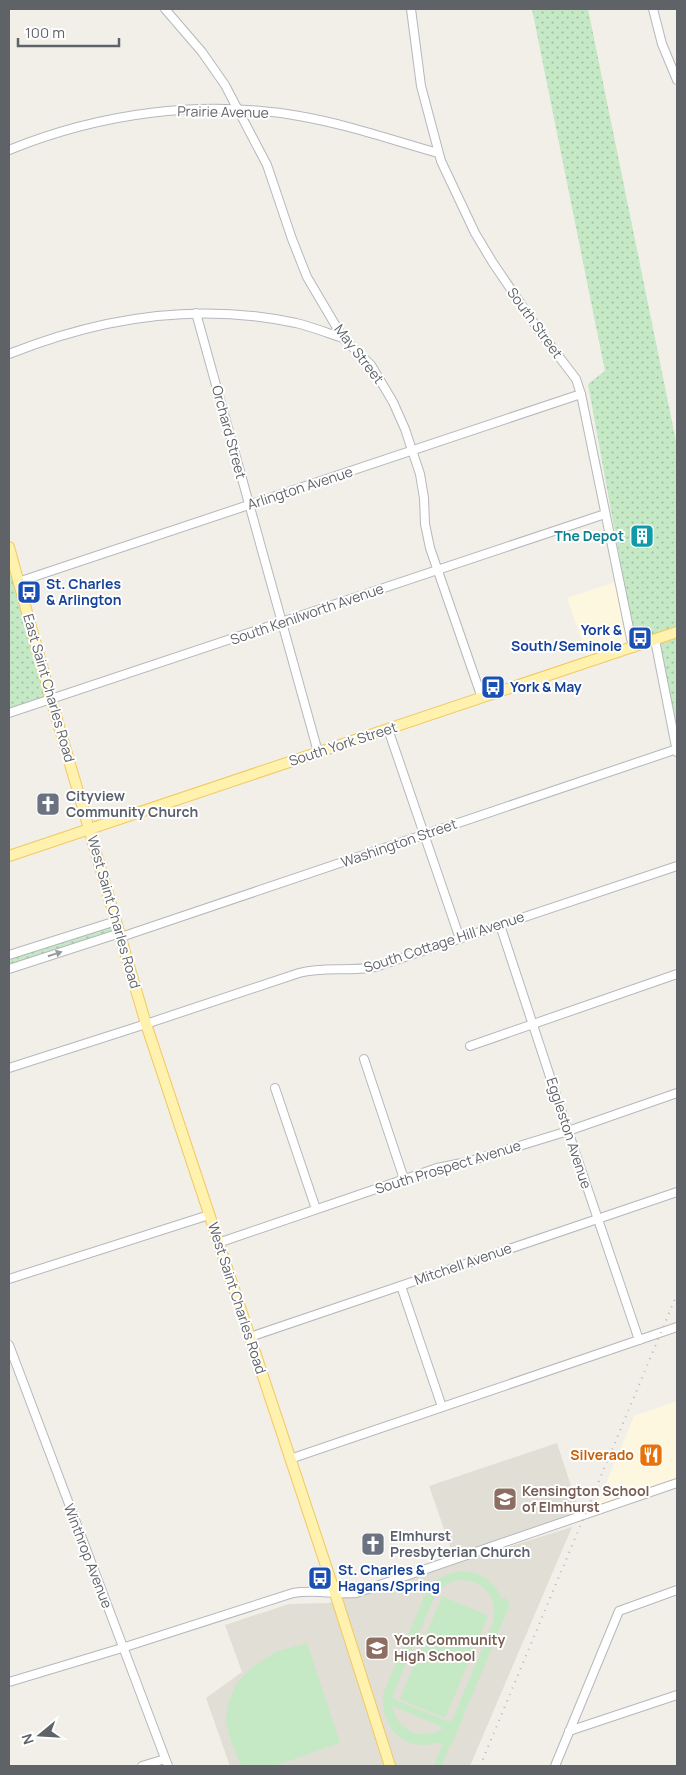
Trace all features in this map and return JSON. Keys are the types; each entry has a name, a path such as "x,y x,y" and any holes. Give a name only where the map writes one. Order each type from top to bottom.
{"main road":[{"name":"East Saint Charles Road","path":"9,548 12,570 18,582 89,828"},
{"name":"South York Street","path":"9,856 677,632"},
{"name":"West Saint Charles Road","path":"89,828 146,1024 335,1593 390,1766"}],"street":[{"name":"May Street","path":"165,9 211,64 239,109 267,165 307,277 344,338 362,354 378,375 399,415 413,450 422,485 427,535 437,570 482,698"},
{"name":"South Street","path":"410,9 421,86 438,153 460,204 493,263 538,330 576,380 581,394 633,648"},
{"path":"654,9 662,44 674,66 677,80"},
{"name":"Prairie Avenue","path":"9,150 55,133 121,117 168,111 239,109 287,114 324,121 438,153"},
{"path":"9,354 56,336 95,325 156,315 196,313 237,315 277,320 344,338"},
{"name":"Orchard Street","path":"196,313 318,752"},
{"name":"Arlington Avenue","path":"18,582 581,394"},
{"name":"South Kenilworth Avenue","path":"9,713 605,514"},
{"path":"655,640 677,751"},
{"path":"388,729 460,939"},
{"name":"Washington Street","path":"9,969 120,935 677,751"},
{"name":"South Cottage Hill Avenue","path":"9,1068 299,973 318,969 355,970 375,967 677,866"},
{"path":"9,955 116,921"},
{"name":"Eggleston Avenue","path":"500,925 597,1219 640,1340"},
{"path":"470,1046 677,974"},
{"path":"364,1059 404,1179"},
{"path":"275,1088 316,1209"},
{"name":"South Prospect Avenue","path":"218,1243 437,1168 467,1162 568,1131 677,1093"},
{"name":"Mitchell Avenue","path":"250,1337 677,1192"},
{"path":"9,1279 209,1215"},
{"path":"401,1286 442,1407"},
{"path":"290,1458 677,1327"},
{"name":"Winthrop Avenue","path":"9,1345 166,1763"},
{"path":"9,1682 293,1593 310,1590 342,1594 356,1593 677,1483"},
{"path":"555,1766 618,1611 677,1590"},
{"path":"570,1731 677,1695"},
{"path":"142,1766 166,1763"}],"shaded area":[{"path":"624,579 635,642 588,659 567,598"},
{"path":"676,1401 677,1480 596,1508 634,1416"},
{"name":"Kensington School of Elmhurst","path":"557,1443 580,1513 453,1555 429,1486"},
{"name":"York Community High School","path":"572,1527 470,1766 230,1766 206,1698 242,1672 225,1625 289,1604 329,1603"}],"green space":[{"path":"532,9 588,9 677,446 677,739 657,635 635,642 588,384 605,371"},
{"path":"11,575 46,697 9,709 9,576"},
{"path":"111,925 113,933 9,966 9,957"},
{"path":"459,1572 471,1572 483,1576 496,1588 502,1600 504,1597 510,1604 451,1746 441,1766 434,1766 443,1743 420,1745 403,1740 391,1728 387,1720 384,1712 383,1694 428,1588 440,1578","holes":["458,1580 475,1583 488,1592 492,1599 494,1616 492,1625 450,1722 393,1699 394,1692 436,1593 448,1583","393,1706 444,1728 428,1734 412,1732 400,1723"]},
{"path":"442,1596 488,1616 445,1718 400,1699"},
{"path":"307,1643 340,1743 274,1766 241,1766 226,1722 228,1703 236,1684 249,1670 275,1652"}],"railway":[{"path":"480,1766 677,1294"}],"place":[{"name":"The Depot","path":"642,536"},
{"name":"St. Charles & Arlington","path":"29,592"},
{"name":"York & South/Seminole","path":"640,638"},
{"name":"York & May","path":"493,687"},
{"name":"Cityview Community Church","path":"48,804"},
{"name":"Silverado","path":"651,1455"},
{"name":"Kensington School of Elmhurst","path":"505,1499"},
{"name":"Elmhurst Presbyterian Church","path":"373,1544"},
{"name":"St. Charles & Hagans/Spring","path":"320,1578"},
{"name":"York Community High School","path":"377,1648"}]}
